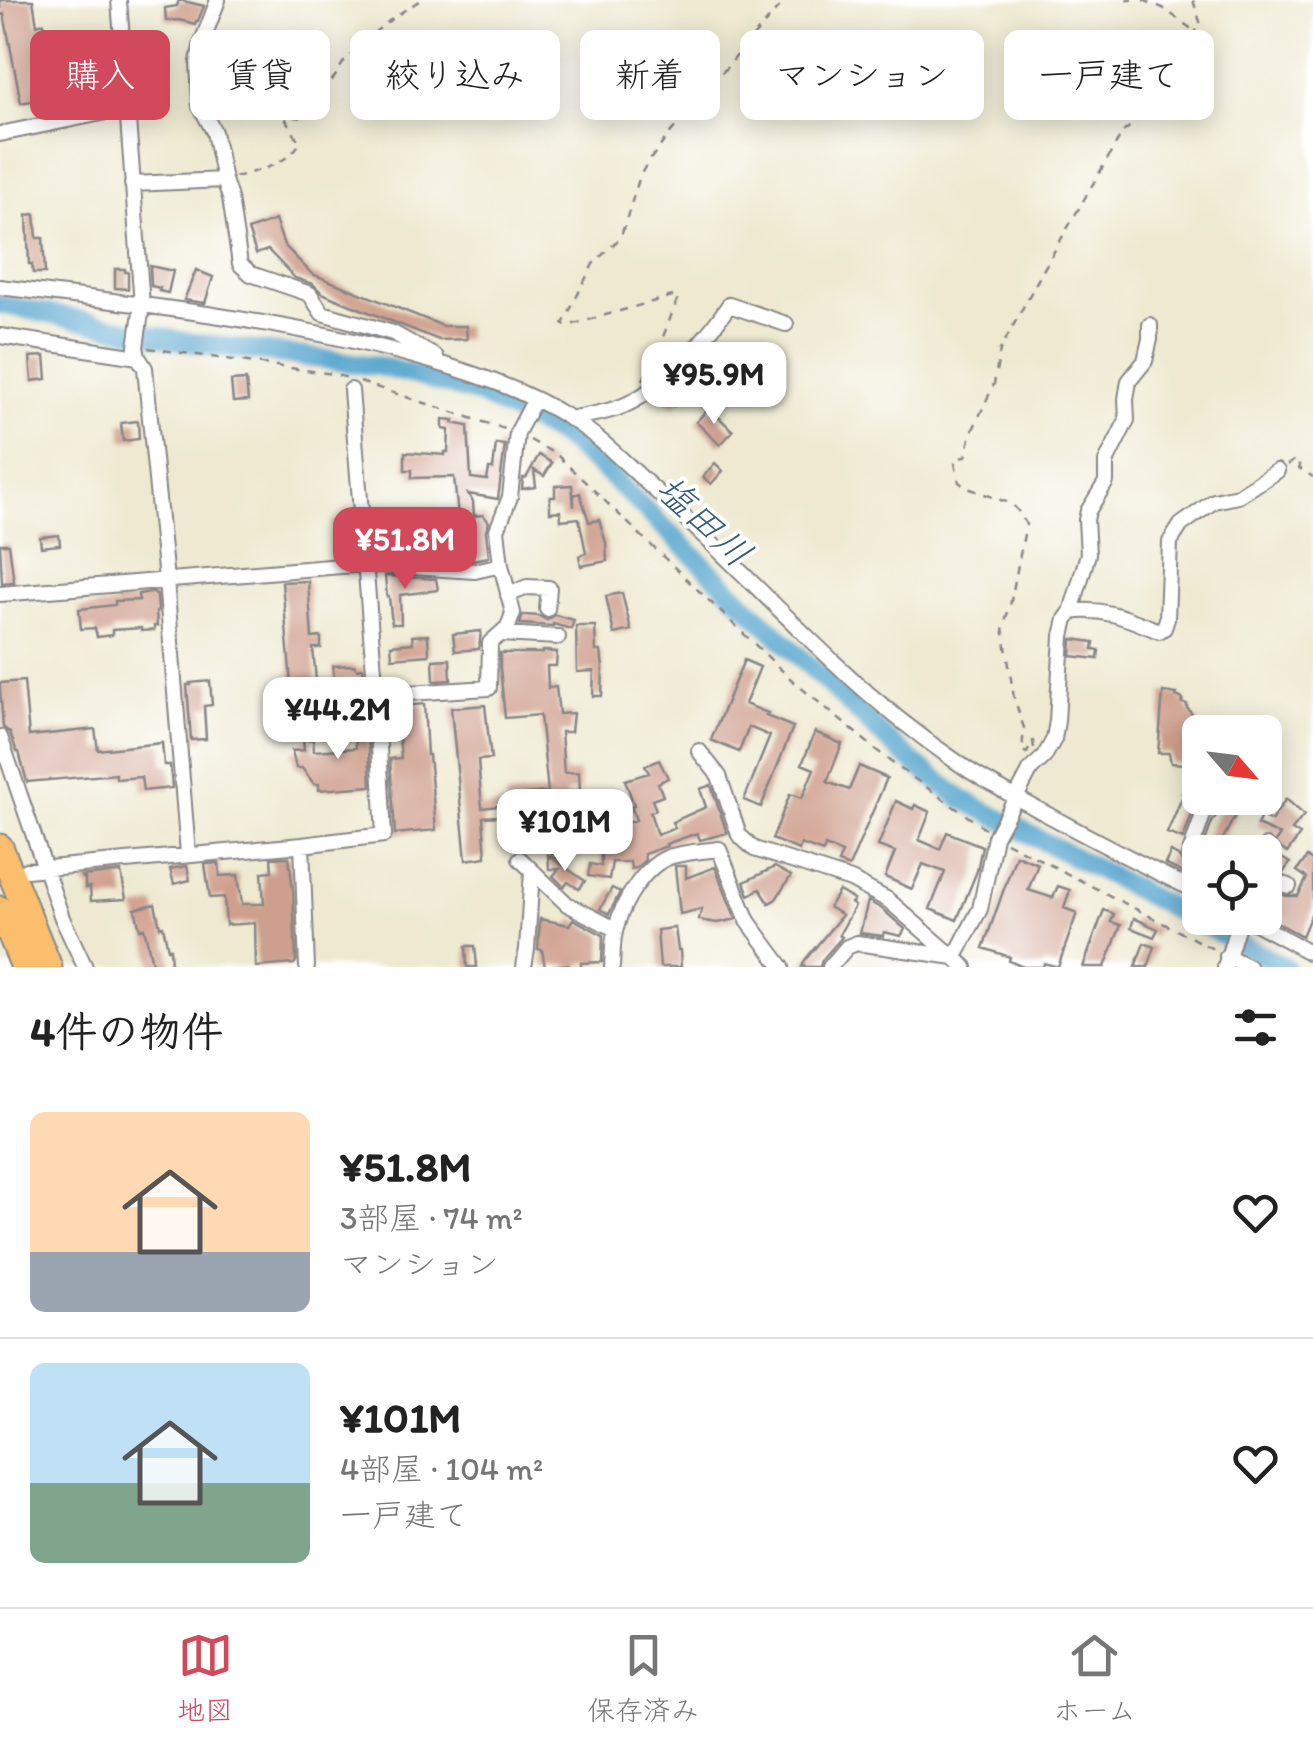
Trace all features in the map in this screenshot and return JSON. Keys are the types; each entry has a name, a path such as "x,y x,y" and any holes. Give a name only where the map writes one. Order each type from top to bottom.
{"highway":[{"path":"0,847 49,967"},
{"path":"0,909 24,967"}],"street":[{"path":"119,0 121,30"},
{"path":"218,0 198,62 200,106 214,132 240,264 251,274 310,294 322,313 393,333 456,368 570,419 600,440 714,544 838,667 894,715 1014,801 1182,885"},
{"path":"0,134 68,120"},
{"path":"127,120 142,307 137,352 145,368 188,854"},
{"path":"132,184 224,180"},
{"path":"0,287 356,340 456,368"},
{"path":"570,419 620,408 646,395 684,359 729,305 786,324"},
{"path":"960,962 980,909 995,836 1037,756 1054,740 1062,636 1088,554 1088,511 1106,482 1106,462 1127,420 1129,382 1145,361 1150,325"},
{"path":"0,336 137,352"},
{"path":"26,870 384,835 350,390"},
{"path":"376,696 488,688 490,643 508,627 513,613 500,565 497,530 510,497 517,433 533,403"},
{"path":"1071,612 1091,609 1159,630 1164,628 1170,542 1181,525 1214,502 1238,496 1277,471"},
{"path":"0,594 366,564 475,571 500,565"},
{"path":"508,594 528,587 548,588 547,609"},
{"path":"500,634 558,637"},
{"path":"0,738 62,918 86,967"},
{"path":"699,751 719,776 739,835 754,848 851,880 888,900 960,962"},
{"path":"302,845 307,967"},
{"path":"612,967 615,928 642,877 672,856 719,848 748,922 782,967"},
{"path":"520,859 567,904 615,928"},
{"path":"524,967 532,871"},
{"path":"1282,884 1289,886"},
{"path":"1236,935 1226,961 1249,967"},
{"path":"1277,935 1312,953 1313,950"},
{"path":"830,967 857,942 960,962"}],"path":[{"path":"224,180 268,169 295,152 300,144 286,120 288,116 310,116 312,112 298,101 302,94 335,78 345,61 374,32 422,0"},
{"path":"640,385 658,350 676,295 608,316 562,324 593,264 622,233 646,165 786,0"},
{"path":"1143,0 1163,8 1194,30"},
{"path":"1193,0 1201,25 1196,30"},
{"path":"1037,756 1032,742 1027,752 1022,751 1024,728 1014,698 1003,627 1026,524 1012,504 959,482 955,463 968,451 971,434 994,384 1000,350 1123,132 1136,120"},
{"path":"137,352 334,374 517,433 557,455 793,682 891,762 995,836 1226,961"},
{"path":"1277,471 1295,460 1299,468 1313,477"}],"building":[{"path":"0,0 33,0 37,25 44,23 45,30 30,30 30,101 21,103 4,14 0,15"},
{"path":"179,0 204,6 195,24 166,21 165,8 177,6"},
{"path":"35,214 37,238 43,238 45,273 33,273 29,264 27,215"},
{"path":"275,220 284,245 312,274 443,326 466,326 467,339 439,340 336,299 295,278 268,250 256,254 248,230"},
{"path":"150,266 173,271 168,293 151,286"},
{"path":"115,269 128,272 128,289 115,288"},
{"path":"196,270 213,277 205,303 184,300"},
{"path":"45,356 47,379 32,381 30,357"},
{"path":"246,380 248,401 233,402 231,381"},
{"path":"678,381 689,390 674,406 664,396"},
{"path":"709,408 733,431 720,445 696,422"},
{"path":"443,419 468,426 471,478 487,480 489,469 493,469 496,444 505,445 498,499 468,494 474,516 483,515 489,522 489,557 472,560 469,534 450,536 448,517 458,516 454,477 412,478 412,470 405,470 405,452 448,452 449,430 443,429"},
{"path":"138,421 139,439 123,441 121,423"},
{"path":"539,455 552,463 544,476 534,470 536,487 522,489 523,478"},
{"path":"715,463 723,471 711,484 703,477"},
{"path":"572,485 574,507 574,495 580,493 589,522 599,520 607,561 581,566 579,556 586,553 579,518 561,520 560,511 550,512 555,486"},
{"path":"351,521 353,547 344,547 345,555 336,556 333,522"},
{"path":"59,535 60,545 41,547 40,537"},
{"path":"0,544 9,544 14,582 2,583"},
{"path":"385,576 436,579 438,590 400,595 401,624 392,624"},
{"path":"308,581 312,638 321,637 321,648 313,648 318,703 293,705 282,582"},
{"path":"153,592 158,611 154,630 112,630 112,635 97,637 95,628 81,629 79,609 139,600 138,594"},
{"path":"622,593 631,630 614,634 606,596"},
{"path":"523,615 547,620 555,615 574,620 571,629 553,624 520,624"},
{"path":"576,626 595,626 596,651 601,651 603,668 602,696 593,696 594,671 577,672"},
{"path":"481,631 479,649 455,651 453,634"},
{"path":"428,635 429,655 392,658 391,645 413,643 412,636"},
{"path":"1072,639 1094,642 1093,649 1099,650 1098,659 1071,656"},
{"path":"557,652 556,666 547,666 548,688 556,687 559,714 573,713 571,732 561,732 564,773 579,772 580,790 566,792 569,857 552,858 550,813 483,817 486,857 466,860 451,708 485,705 491,759 478,760 482,808 506,805 505,796 548,792 540,715 505,718 500,668 500,653"},
{"path":"450,659 451,680 434,681 433,660"},
{"path":"744,660 760,667 745,704 793,727 761,807 744,800 770,736 749,727 739,752 711,740"},
{"path":"333,666 363,668 364,677 334,680"},
{"path":"24,681 29,736 95,729 98,750 162,743 164,765 170,765 172,788 143,791 141,777 116,779 116,774 27,782 19,752 3,727 0,688 0,683"},
{"path":"210,681 212,705 204,706 206,739 191,740 187,685"},
{"path":"1163,692 1177,694 1193,715 1182,715 1182,764 1171,763 1169,753 1158,753"},
{"path":"424,704 436,830 395,834 390,759 401,758 397,716 393,716 392,707"},
{"path":"354,718 367,718 371,786 319,790 319,784 314,784 302,768 296,768 292,751 304,750 303,740 313,739 314,751 356,748"},
{"path":"815,732 842,744 827,782 849,790 859,766 887,778 849,867 838,863 842,853 825,846 823,852 801,844 799,850 772,839 790,794 802,798 814,769 802,764"},
{"path":"659,760 668,778 658,783 663,796 652,800 656,810 650,812 657,835 675,828 672,822 706,807 700,789 711,785 727,833 700,840 697,833 666,844 644,854 645,860 636,868 631,869 630,862 612,862 609,879 588,876 590,864 601,866 601,837 606,837 605,830 636,820 625,780 649,773 645,766"},
{"path":"1182,798 1182,815 1192,815 1184,835 1182,839 1167,833"},
{"path":"1286,799 1304,815 1292,830 1300,835 1287,853 1282,849 1282,835 1257,825 1261,816 1271,821 1275,815 1282,815"},
{"path":"896,801 930,812 919,840 940,849 947,832 982,846 977,871 957,920 930,909 945,872 923,864 912,889 885,877 895,852 878,846"},
{"path":"1217,815 1235,815 1225,835 1207,835"},
{"path":"1171,852 1182,861 1182,872 1165,864"},
{"path":"548,855 585,881 579,889 568,882 564,887 553,876 559,869 549,869"},
{"path":"1016,855 1038,864 1028,890 1053,898 1058,886 1070,890 1064,908 1077,913 1058,967 1044,963 1043,967 1023,967 1009,961 1010,957 983,948"},
{"path":"289,857 296,961 256,967 255,923 226,925 224,897 210,898 205,864 219,863 220,876 238,875 242,904 264,904 262,872 272,871 271,858"},
{"path":"1307,857 1313,862 1313,910 1302,936 1282,925 1282,894 1298,896 1307,878 1297,871"},
{"path":"1282,858 1290,863 1282,873"},
{"path":"187,866 190,880 174,884 170,869"},
{"path":"675,866 686,866 686,878 715,867 736,919 704,921 699,919 702,909 680,914"},
{"path":"775,867 791,876 776,899 769,903 760,889 749,895 744,882"},
{"path":"121,872 126,899 91,901 90,887 85,888 85,878 81,876"},
{"path":"612,888 620,892 609,914 600,909"},
{"path":"839,891 854,900 851,903 855,906 839,935 842,937 820,967 802,967 842,915 829,907"},
{"path":"868,901 905,929 901,936 860,933"},
{"path":"155,904 170,948 171,967 153,967 144,928 140,929 135,909"},
{"path":"1104,910 1114,914 1111,922 1121,925 1105,967 1083,967"},
{"path":"1134,918 1158,929 1154,937 1131,928"},
{"path":"540,919 569,925 573,919 603,935 602,962 581,963 581,967 545,967 542,950 538,949"},
{"path":"675,928 681,967 660,967 657,930"},
{"path":"1144,943 1155,947 1148,967 1135,967"},
{"path":"466,946 475,946 477,967 467,967"}],"waterway":[{"name":"塩田川","path":"0,304 186,342 378,366 478,394 561,436 607,473 884,737 960,798 1285,967"}]}
